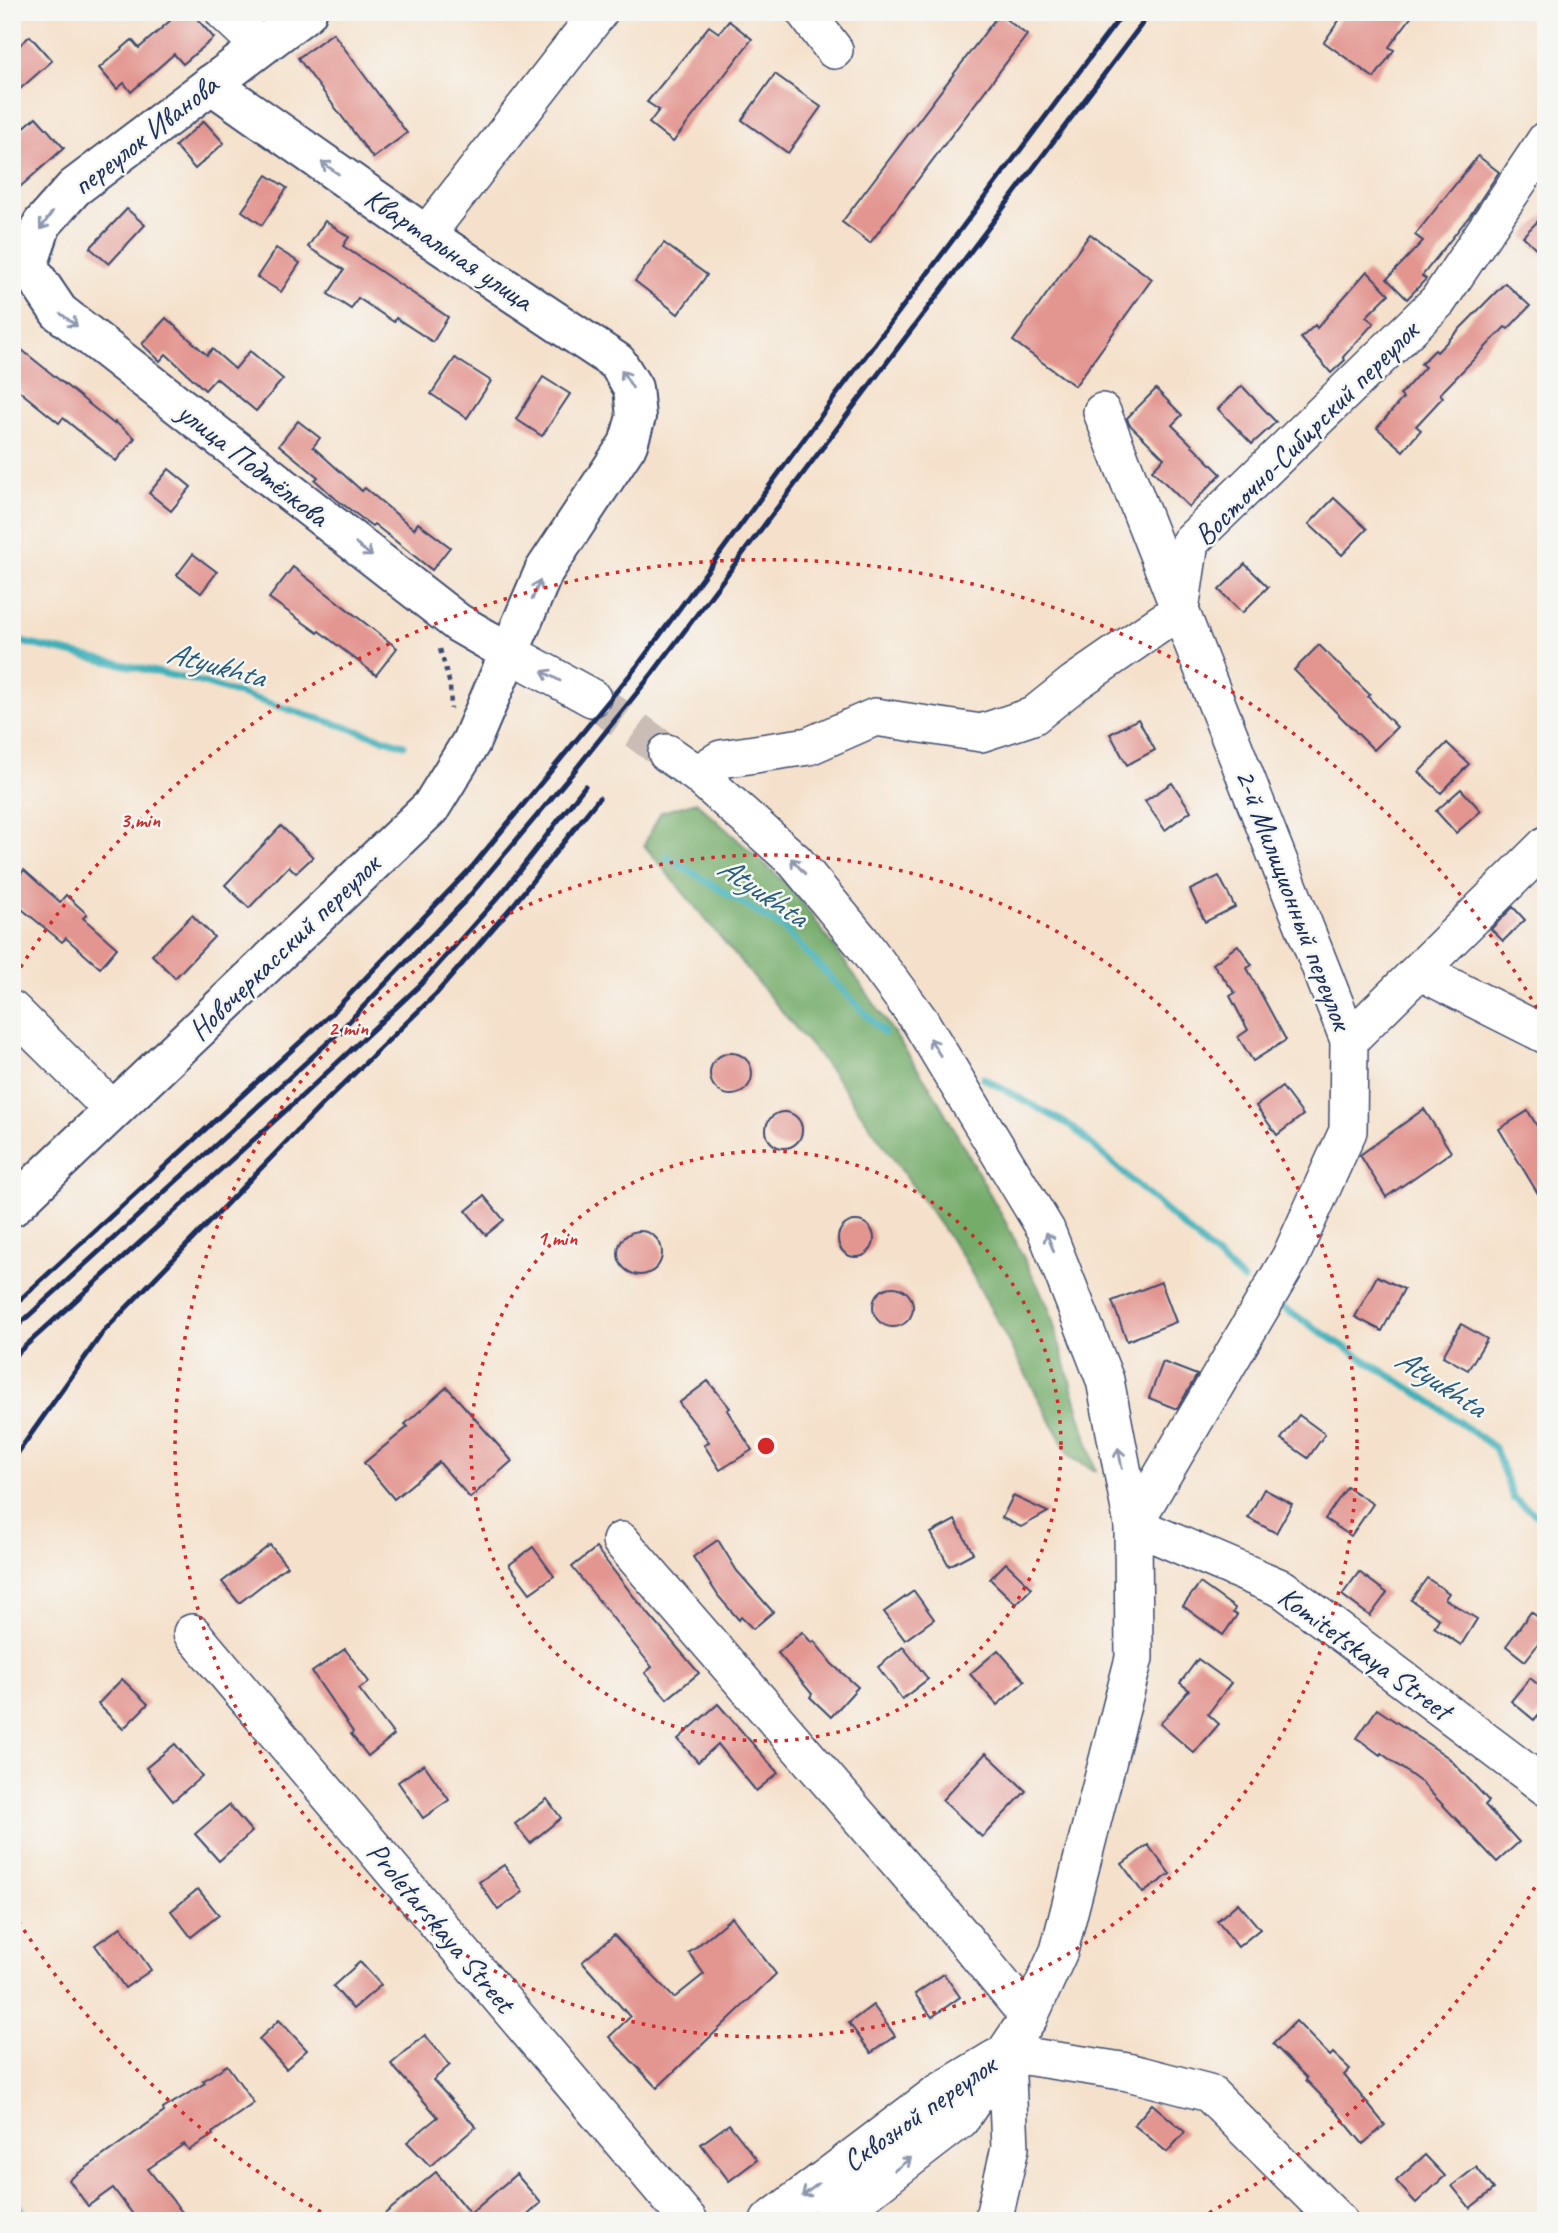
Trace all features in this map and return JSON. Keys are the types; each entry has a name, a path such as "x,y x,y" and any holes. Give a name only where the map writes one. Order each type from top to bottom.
{"main road":[{"name":"переулок Иванова","path":"18,269 41,224 74,188 307,12"},
{"name":"Квартальная улица","path":"211,84 426,235 617,362 633,388 636,417 628,444"},
{"name":"улица Подтёлкова","path":"18,269 59,312 458,623 510,653"},
{"name":"Новочеркасский переулок","path":"12,1207 431,807 471,742 544,571 628,444"}],"street":[{"path":"224,12 260,46"},
{"path":"426,235 599,12"},
{"path":"805,12 834,50"},
{"name":"Восточно-Сибирский переулок","path":"1180,610 1190,541 1438,301 1546,140"},
{"name":"2-й Милиционный переулок","path":"1102,412 1349,1040 1348,1132 1290,1258 1133,1525"},
{"path":"697,774 721,759 809,746 876,717 981,733 1033,716 1073,684 1180,610"},
{"path":"510,653 592,698"},
{"path":"667,753 697,774 795,862 861,941 920,1021 1046,1230 1105,1380 1133,1525 1134,1658 1059,1951 1030,2017 1006,2053 1010,2148 993,2221"},
{"path":"1349,1040 1546,845"},
{"path":"1419,971 1546,1035"},
{"path":"12,1010 113,1110"},
{"name":"Komitetskaya Street","path":"1133,1525 1283,1589 1546,1787"},
{"path":"621,1541 1030,2017"},
{"name":"Proletarskaya Street","path":"192,1633 690,2221"},
{"path":"1006,2053 1128,2072 1209,2093 1338,2221"},
{"name":"Сквозной переулок","path":"769,2221 938,2093 1006,2053"},
{"name":"Сквозной переулок","path":"829,2221 960,2120 1006,2053"}],"path":[{"path":"451,718 450,685 440,648 458,623"}],"green space":[{"path":"696,802 793,890 934,1093 1006,1223 1049,1308 1096,1471 1070,1457 964,1259 832,1072 644,845 661,812"}],"building":[{"path":"180,12 191,12 214,38 183,64 174,54 131,92 124,83 117,89 99,68 132,40 139,48"},
{"path":"1345,12 1415,12 1389,47 1394,50 1374,78 1324,42"},
{"path":"999,14 1027,35 870,243 842,222"},
{"path":"729,21 752,39 673,142 649,123 659,110 647,102 709,26 719,33"},
{"path":"333,33 407,133 373,158 298,58"},
{"path":"30,36 52,61 12,96 12,52"},
{"path":"775,74 821,107 788,153 742,120"},
{"path":"36,117 64,148 12,194 12,138"},
{"path":"204,121 224,143 195,169 175,146"},
{"path":"1478,156 1499,172 1471,214 1422,276 1426,279 1407,299 1387,279 1423,241 1415,235"},
{"path":"267,175 287,188 262,225 242,211"},
{"path":"127,209 145,225 109,264 90,248"},
{"path":"1546,213 1546,258 1523,236"},
{"path":"325,221 349,237 343,246 448,317 433,342 396,318 394,322 358,298 351,309 328,294 344,270 308,247"},
{"path":"1090,234 1152,279 1075,386 1013,341"},
{"path":"664,243 707,275 678,314 635,281"},
{"path":"276,248 300,263 281,292 257,277"},
{"path":"1367,271 1389,294 1366,317 1374,323 1343,357 1345,360 1331,373 1301,338 1315,325 1317,328"},
{"path":"1505,283 1530,306 1508,329 1505,327 1440,394 1443,397 1416,426 1421,430 1403,451 1377,428 1403,398 1400,395 1425,367 1421,364 1435,350 1437,352"},
{"path":"166,318 207,355 212,349 235,369 250,351 283,379 256,411 216,378 205,390 166,354 160,361 142,344"},
{"path":"12,342 135,438 116,461 63,418 59,423 12,385"},
{"path":"455,358 491,381 467,418 431,394"},
{"path":"543,377 570,394 542,436 516,419"},
{"path":"1242,386 1276,422 1252,444 1218,409"},
{"path":"1156,389 1182,415 1172,425 1221,474 1189,507 1152,470 1164,458 1129,424 1127,418"},
{"path":"298,421 320,438 313,447 362,491 365,488 414,529 418,523 450,547 432,570 374,524 372,526 336,499 315,480 318,477 279,445"},
{"path":"169,469 191,487 171,511 149,493"},
{"path":"1334,498 1367,529 1342,555 1309,524"},
{"path":"193,554 217,572 201,593 177,575"},
{"path":"1245,564 1268,587 1242,613 1219,590"},
{"path":"293,567 397,648 376,675 319,631 318,633 269,598"},
{"path":"1319,645 1370,695 1368,697 1397,727 1374,750 1294,670"},
{"path":"1138,719 1155,750 1127,765 1110,734"},
{"path":"1447,743 1469,764 1441,793 1419,772"},
{"path":"1172,783 1191,811 1165,830 1145,801"},
{"path":"1461,789 1481,811 1456,833 1436,811"},
{"path":"281,826 313,857 296,873 289,866 249,908 225,885"},
{"path":"24,870 60,902 66,895 87,914 83,918 117,948 100,968 66,938 62,942 12,901 12,884"},
{"path":"1219,876 1235,907 1205,922 1190,890"},
{"path":"1513,907 1525,920 1503,941 1491,929"},
{"path":"192,915 214,937 175,978 152,955"},
{"path":"1238,945 1252,965 1247,968 1286,1040 1253,1061 1238,1037 1248,1030 1230,996 1235,993 1213,964"},
{"path":"731,1053 746,1059 752,1074 746,1089 731,1095 716,1089 710,1074 716,1059"},
{"path":"1282,1087 1303,1115 1277,1135 1256,1106"},
{"path":"1424,1109 1451,1152 1386,1197 1360,1155"},
{"path":"1528,1111 1546,1141 1546,1207 1499,1129"},
{"path":"784,1112 796,1118 802,1130 796,1142 784,1148 772,1142 766,1130 772,1118"},
{"path":"484,1196 504,1220 486,1235 466,1211"},
{"path":"856,1221 869,1226 874,1239 869,1252 856,1257 843,1252 838,1239 843,1226"},
{"path":"640,1231 649,1232 656,1237 661,1244 661,1262 656,1269 649,1274 640,1275 631,1274 624,1269 619,1262 618,1253 619,1244 624,1237 631,1232"},
{"path":"1377,1276 1404,1289 1382,1331 1355,1317"},
{"path":"1161,1282 1176,1322 1127,1341 1112,1301"},
{"path":"893,1287 907,1293 913,1307 907,1321 893,1327 879,1321 873,1307 879,1293"},
{"path":"1461,1324 1487,1339 1468,1370 1443,1356"},
{"path":"1163,1362 1197,1375 1177,1409 1149,1398"},
{"path":"708,1381 730,1408 727,1410 752,1450 720,1470 704,1445 709,1442 679,1403"},
{"path":"447,1387 512,1461 470,1498 439,1462 394,1499 364,1463 408,1427 405,1424"},
{"path":"1299,1415 1325,1434 1308,1458 1281,1439"},
{"path":"1347,1487 1373,1504 1351,1536 1325,1519"},
{"path":"1264,1489 1292,1504 1276,1533 1248,1518"},
{"path":"1013,1496 1048,1512 1021,1527 1002,1518"},
{"path":"955,1520 973,1553 949,1566 931,1533"},
{"path":"718,1540 737,1571 773,1612 753,1629 741,1617 739,1620 719,1597 693,1557"},
{"path":"270,1545 287,1566 239,1603 222,1582"},
{"path":"533,1547 554,1576 530,1593 509,1565"},
{"path":"596,1548 699,1673 667,1699 645,1673 652,1667 572,1567"},
{"path":"1006,1563 1032,1588 1016,1604 990,1579"},
{"path":"1359,1572 1387,1593 1370,1616 1342,1595"},
{"path":"1427,1578 1449,1593 1445,1599 1477,1619 1461,1645 1434,1627 1439,1619 1411,1600"},
{"path":"1200,1583 1235,1608 1233,1613 1237,1615 1223,1635 1183,1606"},
{"path":"914,1591 934,1619 905,1640 884,1612"},
{"path":"1531,1612 1546,1623 1546,1634 1525,1661 1506,1646"},
{"path":"802,1632 858,1687 831,1717 810,1697 812,1694 778,1653"},
{"path":"903,1647 928,1679 902,1699 878,1667"},
{"path":"345,1649 369,1682 359,1689 394,1735 368,1756 312,1672"},
{"path":"998,1650 1025,1681 997,1705 970,1674"},
{"path":"1198,1659 1231,1683 1208,1714 1219,1724 1194,1753 1160,1724 1189,1690 1180,1683"},
{"path":"1530,1678 1546,1691 1546,1706 1534,1720 1511,1701"},
{"path":"122,1679 148,1704 123,1729 98,1704"},
{"path":"718,1704 778,1773 756,1791 718,1744 698,1762 678,1739"},
{"path":"1377,1709 1449,1758 1489,1801 1485,1805 1519,1842 1497,1862 1422,1783 1357,1738"},
{"path":"175,1744 202,1776 173,1801 146,1768"},
{"path":"986,1753 1026,1791 982,1837 942,1800"},
{"path":"424,1764 449,1800 423,1818 398,1782"},
{"path":"547,1799 561,1818 530,1843 515,1824"},
{"path":"229,1805 252,1832 219,1861 195,1834"},
{"path":"1148,1845 1170,1874 1143,1893 1122,1864"},
{"path":"504,1865 523,1892 498,1910 479,1882"},
{"path":"198,1889 219,1915 191,1937 171,1911"},
{"path":"1238,1903 1260,1929 1238,1947 1217,1921"},
{"path":"732,1917 776,1974 657,2088 609,2037 630,2017 582,1962 614,1935 674,1998 704,1974 689,1953"},
{"path":"121,1927 151,1970 125,1988 95,1945"},
{"path":"360,1962 381,1985 353,2009 333,1986"},
{"path":"944,1974 960,1997 932,2017 915,1994"},
{"path":"873,2005 895,2036 871,2053 849,2023"},
{"path":"279,2020 307,2050 286,2069 259,2039"},
{"path":"1296,2021 1330,2056 1333,2053 1350,2069 1344,2075 1385,2125 1363,2144 1307,2078 1273,2044"},
{"path":"425,2035 450,2065 433,2080 476,2127 430,2166 407,2142 438,2117 391,2064"},
{"path":"227,2065 254,2103 189,2150 184,2144 148,2169 189,2221 138,2221 113,2188 88,2206 69,2180"},
{"path":"1152,2104 1185,2132 1167,2152 1134,2125"},
{"path":"729,2124 757,2160 729,2181 701,2144"},
{"path":"1425,2155 1445,2176 1416,2203 1396,2181"},
{"path":"1476,2167 1494,2189 1470,2208 1452,2186"},
{"path":"436,2172 470,2214 516,2174 541,2203 521,2221 376,2221"}],"waterway":[{"name":"Atyukhta","path":"12,640 197,681 404,745"},
{"name":"Atyukhta","path":"667,857 783,928 884,1033"},
{"name":"Atyukhta","path":"983,1078 1071,1126 1243,1280"},
{"name":"Atyukhta","path":"1280,1306 1427,1399 1495,1448 1513,1498 1546,1522"},
{"path":"12,2198 31,2221"}],"tunnel":[{"path":"592,698 667,753"}],"railway":[{"path":"12,1307 332,1013 472,867 638,665 837,394 1124,12"},
{"path":"12,1331 336,1035 466,900 652,674 1151,12"},
{"path":"12,1358 303,1095 420,985 502,893 585,786"},
{"path":"12,1461 103,1332 320,1107 436,994 514,904 599,798"}]}
